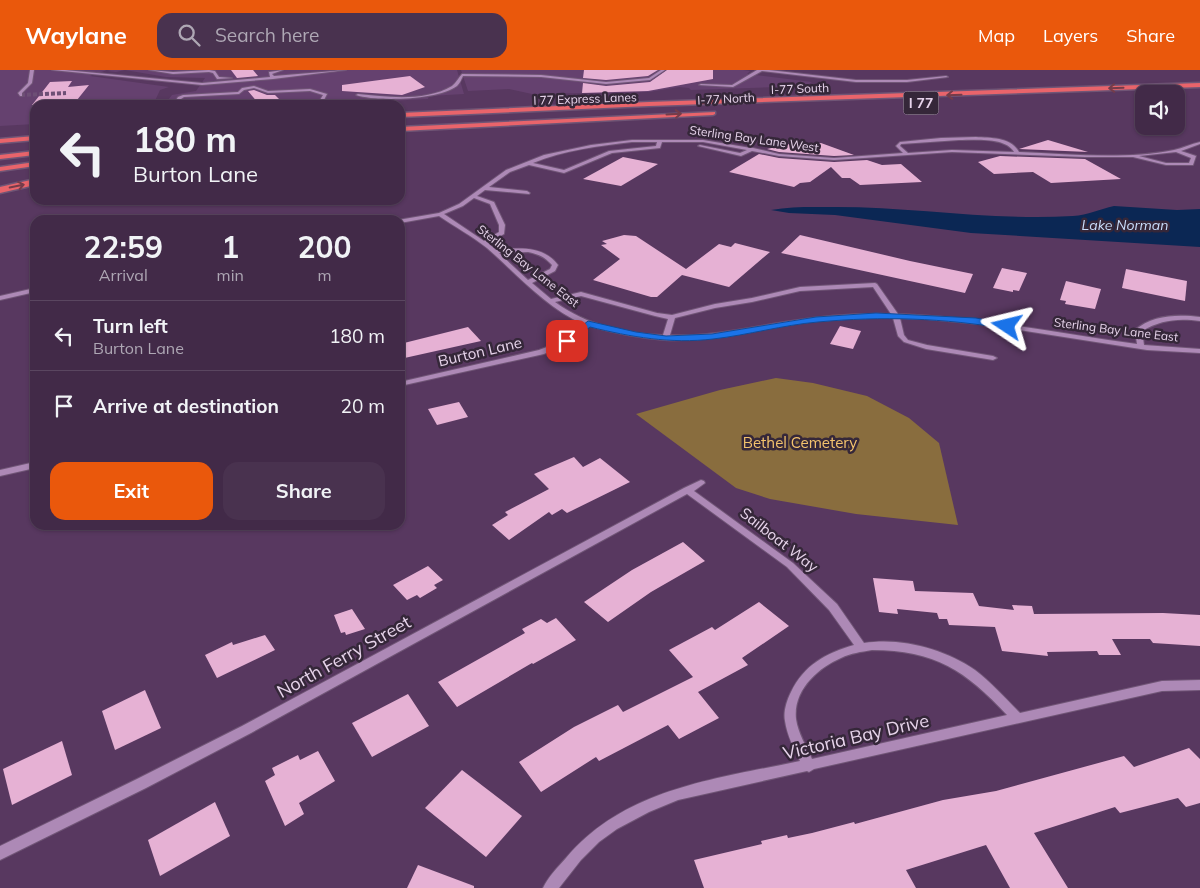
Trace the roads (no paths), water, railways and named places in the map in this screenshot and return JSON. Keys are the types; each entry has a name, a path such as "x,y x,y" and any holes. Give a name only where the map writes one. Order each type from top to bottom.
{"highway":[{"name":"I-77 South","path":"770,101 1200,85"},
{"path":"1185,93 1200,92"},
{"path":"1008,100 1135,94"},
{"name":"I 77 Express Lanes","path":"405,117 770,101"},
{"name":"I-77 North","path":"405,129 718,112"},
{"name":"I 77 Express Lanes","path":"405,125 650,116"},
{"path":"0,141 30,138"},
{"path":"0,153 30,150"},
{"path":"0,157 30,154"},
{"path":"0,165 30,161"},
{"path":"0,169 30,165"},
{"path":"0,190 30,183"}],"street":[{"path":"21,95 20,93 30,83 32,70"},
{"path":"54,70 180,83 249,81 344,70"},
{"path":"102,74 116,70"},
{"path":"151,70 173,73 209,71 214,72 218,78 253,77 256,80"},
{"path":"273,78 270,73 281,70"},
{"path":"457,70 462,75 478,77 541,76 606,83 650,80 663,70"},
{"path":"701,85 734,86 760,70 846,81 890,81 946,76"},
{"path":"792,74 796,70"},
{"path":"358,95 386,98 435,93 454,86 462,75"},
{"path":"249,81 254,87"},
{"path":"233,82 243,89"},
{"path":"178,100 183,96 239,92 243,89 254,87 268,92 310,90 325,94 322,100"},
{"path":"906,153 898,146 900,143 959,139 1004,142 1012,146 1017,152"},
{"path":"528,163 564,172 611,152 658,147 660,140"},
{"name":"Sterling Bay Lane West","path":"405,220 440,214 461,205 508,171 528,163 567,151 632,141 703,141 780,155 834,159 952,151 1131,156 1177,151 1200,143"},
{"path":"703,141 697,145 741,155 754,149"},
{"path":"1131,156 1166,164 1192,164 1194,156 1177,151"},
{"path":"483,188 527,193"},
{"path":"474,196 492,203 502,224 502,233 484,243"},
{"name":"Sterling Bay Lane East","path":"440,214 484,243 551,301 588,324 636,335 666,338 712,337 816,319 896,316 976,321 1141,348 1200,351"},
{"path":"494,252 534,251 551,259 555,265 552,270 529,282"},
{"path":"551,301 581,294 657,315 672,317 715,306 800,289 875,285 896,316 901,336 906,341 926,348 992,358"},
{"path":"0,298 30,291"},
{"path":"666,338 672,317"},
{"path":"1141,348 1138,330 1153,320 1185,317 1200,319"},
{"name":"Burton Lane","path":"405,383 541,352 567,341 588,324"},
{"path":"0,473 30,467"},
{"name":"North Ferry Street","path":"0,853 128,791 280,712 615,528 701,483"},
{"name":"Sailboat Way","path":"687,490 801,575 833,608 861,647"},
{"path":"809,766 790,718 792,700 799,685 809,672 822,662 861,647 887,645 907,648 952,662 974,675 1017,718"},
{"name":"Victoria Bay Drive","path":"550,888 571,860 595,837 655,802 677,794 1162,686 1200,686"}],"water":[{"name":"Lake Norman","path":"1114,206 1177,210 1200,209 1200,247 971,233 835,215 789,213 771,210 804,207 866,208 1043,217 1078,215"}],"tunnel":[{"path":"21,95 66,93"}],"park label":[{"name":"Bethel Cemetery","path":"800,443"}]}
